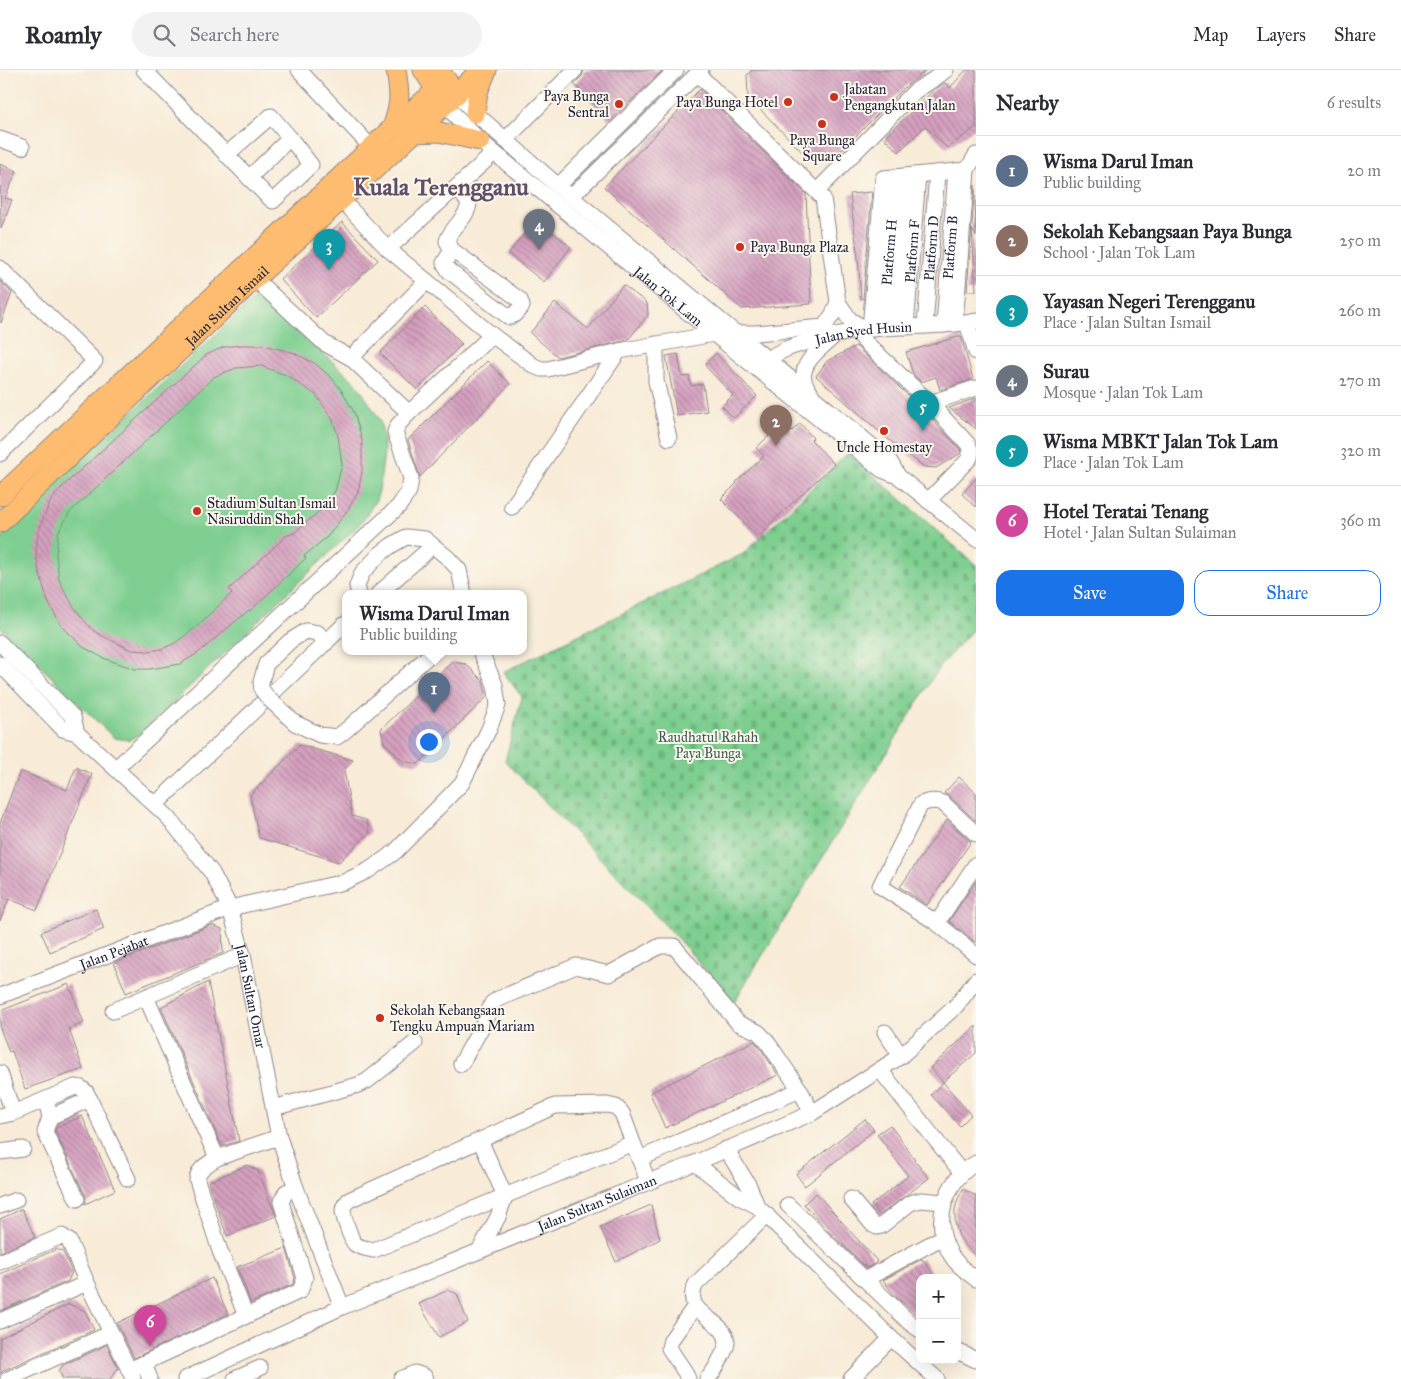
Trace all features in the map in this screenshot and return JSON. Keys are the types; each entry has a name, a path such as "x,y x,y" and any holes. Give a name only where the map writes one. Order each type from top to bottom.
{"main road":[{"path":"392,128 399,110 400,92 396,70"},
{"path":"423,70 446,96"},
{"path":"439,70 446,96"},
{"name":"Jalan Sultan Ismail","path":"0,496 371,146 392,128 446,96 480,70"},
{"path":"475,113 478,92 487,70"},
{"name":"Jalan Sultan Ismail","path":"0,523 255,279 413,133 446,96"},
{"path":"413,133 440,132 487,147"}],"street":[{"path":"144,70 226,155 273,200 311,165 271,116 226,155"},
{"path":"299,70 371,146"},
{"path":"505,140 575,70"},
{"path":"558,186 676,70"},
{"path":"817,191 915,91 941,72"},
{"path":"571,197 702,73 805,169 823,198 838,302 850,320 923,325 976,352"},
{"name":"Jalan Tok Lam","path":"446,96 475,113 558,186 734,333 762,365 882,470 898,476 976,539"},
{"name":"Jalan Tok Lam","path":"446,96 487,147 714,334 813,398 889,460 898,476"},
{"path":"249,178 290,138"},
{"path":"0,139 22,147"},
{"path":"388,249 456,188 487,147"},
{"path":"926,174 976,155"},
{"path":"923,325 926,174"},
{"path":"923,325 926,174"},
{"path":"923,325 926,174"},
{"name":"Platform F","path":"923,325 926,174"},
{"path":"452,250 444,263 449,270 509,317 514,315 522,306 520,300 452,250 447,241 468,209 469,203 456,188"},
{"path":"341,199 388,249 492,335 534,366 541,369 548,369 619,351 714,334"},
{"path":"0,268 95,361 0,454"},
{"path":"255,279 324,343 351,358 409,413"},
{"path":"351,358 427,281"},
{"name":"Jalan Syed Husin","path":"734,333 824,327 834,314 838,302"},
{"path":"923,325 864,341 930,403 968,444 970,458 928,501"},
{"name":"Jalan Syed Husin","path":"762,365 784,350 805,343 835,336 923,325"},
{"path":"116,768 399,506 409,491 411,478 395,432 398,425 492,335"},
{"path":"813,398 804,381 804,370 813,356 835,336"},
{"path":"656,344 656,381 669,438"},
{"path":"512,507 619,351"},
{"path":"930,403 976,388"},
{"path":"358,590 357,586 362,573 380,554 406,537 425,545 434,546 459,570 463,590"},
{"path":"382,590 425,545"},
{"path":"156,804 342,627"},
{"path":"326,643 318,633 306,631 290,641 266,664 261,682 262,690 268,698 295,723 320,735 337,737 430,655"},
{"name":"Jalan Sultan Omar","path":"0,644 7,671 63,728 78,733 156,804 212,873 230,908 243,955 279,1137 296,1188 342,1307"},
{"name":"Jalan Pejabat","path":"0,996 230,908 344,882 369,870 395,852 462,783 489,729 498,705 495,685 482,655"},
{"path":"976,834 943,803 936,800 921,804 880,886 937,924 976,955"},
{"path":"937,924 976,864"},
{"path":"461,1064 485,1021 492,1003 498,999 576,966 609,974 660,946 674,946 738,1023 758,1032 766,1040 800,1090 812,1113"},
{"path":"113,1011 243,955"},
{"name":"Jalan Sultan Sulaiman","path":"195,1377 342,1307 695,1163 812,1113 901,1056 956,1006 976,980"},
{"path":"146,996 217,1158"},
{"path":"885,1032 901,1056"},
{"path":"273,1108 367,1081 415,1043"},
{"path":"880,1070 962,1173"},
{"path":"0,1073 6,1115 75,1087 81,1088 86,1092 128,1179"},
{"path":"639,1159 800,1090"},
{"path":"50,1117 90,1099"},
{"path":"46,1100 50,1117 45,1132 77,1199"},
{"path":"633,1144 374,1250 362,1248 352,1240 343,1211 344,1206 349,1200 555,1106 607,1105 616,1107 622,1113 648,1181"},
{"path":"246,1316 220,1251 204,1202 198,1173 203,1167 217,1158 279,1137"},
{"path":"479,1251 498,1217 505,1196 480,1140"},
{"path":"0,1152 23,1149"},
{"path":"726,1150 749,1186 762,1211"},
{"path":"695,1163 739,1198 762,1211 891,1338 937,1379"},
{"path":"976,1163 962,1173 951,1186 944,1202 942,1214 943,1237 950,1254 962,1269 976,1279"},
{"path":"0,1262 62,1236 69,1241 131,1374 144,1363 300,1291 305,1278 281,1202 286,1192 296,1188"},
{"path":"851,1199 873,1225 877,1227 881,1226 910,1203 921,1200 944,1202"},
{"path":"0,1206 16,1200"},
{"path":"788,1206 916,1327"},
{"path":"707,1379 713,1373 726,1349 727,1340 721,1330 695,1306 692,1292 696,1284 762,1211"},
{"path":"866,1279 943,1237"},
{"path":"0,1321 87,1283"},
{"path":"688,1379 669,1348 671,1340 695,1306"},
{"path":"8,1379 111,1333"},
{"path":"851,1379 891,1338"},
{"path":"961,1353 976,1360"},
{"path":"144,1363 150,1379"},
{"path":"235,1379 260,1368"},
{"path":"401,1379 414,1373 424,1376 426,1379"}],"green space":[{"name":"Stadium Sultan Ismail Nasiruddin Shah","path":"258,295 357,384 380,420 384,439 384,453 379,491 376,500 362,522 141,733 129,740 114,738 0,627 0,542 11,524"},
{"name":"Raudhatul Rahah Paya Bunga","path":"848,453 976,565 976,626 940,666 734,1002 671,931 505,761 522,697 503,672 743,554"}],"building":[{"name":"Paya Bunga Sentral","path":"584,70 663,70 610,121 574,84 582,76"},
{"name":"Paya Bunga Square","path":"752,70 926,70 908,84 831,161 809,159 748,97 747,75"},
{"path":"966,70 976,70 976,127 947,148 925,126 899,152 886,140 886,136 935,89 945,83 950,88"},
{"name":"Paya Bunga Plaza","path":"700,89 806,194 811,304 742,309 604,187"},
{"path":"0,164 17,171 5,198 12,200 1,229"},
{"path":"975,185 976,236 972,229 976,291 967,291"},
{"path":"872,192 863,299 861,299 850,194"},
{"path":"535,219 571,247 544,282 508,254"},
{"path":"342,222 378,260 316,318 280,279"},
{"path":"0,281 12,293 1,323 0,322"},
{"path":"623,285 647,303 648,315 628,340 558,357 530,333 555,303 588,329"},
{"path":"425,307 462,344 417,390 380,353"},
{"path":"961,336 973,379 940,390 936,377 921,382 913,374 906,352"},
{"path":"263,345 292,352 314,363 332,378 354,412 362,440 362,472 358,492 349,508 328,536 304,556 306,558 250,611 198,653 180,664 150,669 135,669 103,658 83,647 61,625 48,602 38,568 36,553 38,534 51,501 61,488 206,355 224,347","holes":["261,366 286,375 316,395 332,418 338,436 342,465 335,491 324,507 294,533 286,536 229,589 232,593 195,628 175,643 162,649 148,651 132,650 94,631 72,604 59,580 56,555 58,533 70,512 214,377 236,368"]},
{"path":"856,346 923,410 960,449 961,453 936,468 924,467 888,439 816,376 827,361"},
{"path":"716,353 757,396 734,418 722,406 733,395 706,367 706,363"},
{"path":"678,354 682,377 689,376 691,386 703,384 707,411 677,416 666,356"},
{"path":"487,361 510,384 420,477 408,440"},
{"path":"976,398 976,429 949,408"},
{"path":"784,422 792,431 800,423 813,438 811,440 834,464 769,525 759,538 721,499 764,456 756,448"},
{"path":"976,478 976,507 962,494"},
{"path":"452,662 466,664 483,681 487,697 418,764 403,761 384,743 381,729"},
{"path":"300,745 353,760 344,770 352,816 366,820 370,832 339,862 259,838 250,795"},
{"path":"76,767 92,774 37,910 9,899 0,921 0,823 20,771 67,790"},
{"path":"959,777 976,793 976,821 944,793"},
{"path":"947,820 971,842 927,905 900,887"},
{"path":"976,881 976,943 949,921"},
{"path":"96,909 104,929 50,952 41,932"},
{"path":"212,925 222,929 223,953 126,993 114,963"},
{"path":"208,982 239,1141 222,1146 161,1007"},
{"path":"69,984 84,1023 69,1029 83,1069 25,1089 12,1051 9,1052 0,1028 0,1011"},
{"path":"976,1026 976,1053 943,1082 930,1068"},
{"path":"754,1041 778,1075 665,1128 650,1093"},
{"path":"943,1082 971,1115 960,1126 931,1095"},
{"path":"82,1116 115,1190 85,1204 85,1195 55,1131 56,1128"},
{"path":"865,1119 874,1130 805,1186 796,1174"},
{"path":"890,1125 929,1178 880,1215 871,1205 908,1176 877,1134"},
{"path":"247,1165 258,1171 276,1216 227,1236 208,1182"},
{"path":"963,1189 976,1196 976,1257 959,1236 955,1223 955,1209"},
{"path":"816,1193 877,1261 874,1264 867,1268 824,1227 804,1204"},
{"path":"651,1205 660,1239 616,1262 600,1227"},
{"path":"22,1209 35,1237 0,1252 0,1219"},
{"path":"286,1248 295,1278 293,1284 251,1303 237,1267"},
{"path":"57,1249 63,1252 72,1272 68,1281 0,1311 0,1274"},
{"path":"922,1259 933,1274 916,1274 916,1314 895,1296 883,1280"},
{"path":"212,1278 228,1314 134,1358 117,1323"},
{"path":"448,1290 457,1294 468,1322 439,1337 419,1304"},
{"path":"69,1304 85,1311 94,1330 4,1370 0,1374 0,1338"},
{"path":"107,1345 118,1368 110,1379 63,1379 59,1371 63,1365"}],"place":[{"name":"Jabatan Pengangkutan Jalan","path":"834,97"},
{"name":"Paya Bunga Hotel","path":"788,102"},
{"name":"Paya Bunga Sentral","path":"619,104"},
{"name":"Paya Bunga Square","path":"822,124"},
{"name":"Paya Bunga Plaza","path":"740,247"},
{"name":"Surau","path":"539,250"},
{"name":"Yayasan Negeri Terengganu","path":"329,270"},
{"name":"Uncle Homestay","path":"884,431"},
{"name":"Wisma MBKT Jalan Tok Lam","path":"923,431"},
{"name":"Sekolah Kebangsaan Paya Bunga","path":"776,446"},
{"name":"Stadium Sultan Ismail Nasiruddin Shah","path":"197,511"},
{"name":"Wisma Darul Iman","path":"434,713"},
{"name":"Sekolah Kebangsaan Tengku Ampuan Mariam","path":"380,1018"},
{"name":"Hotel Teratai Tenang","path":"150,1346"}],"district":[{"name":"Kuala Terengganu","path":"441,187"}]}
